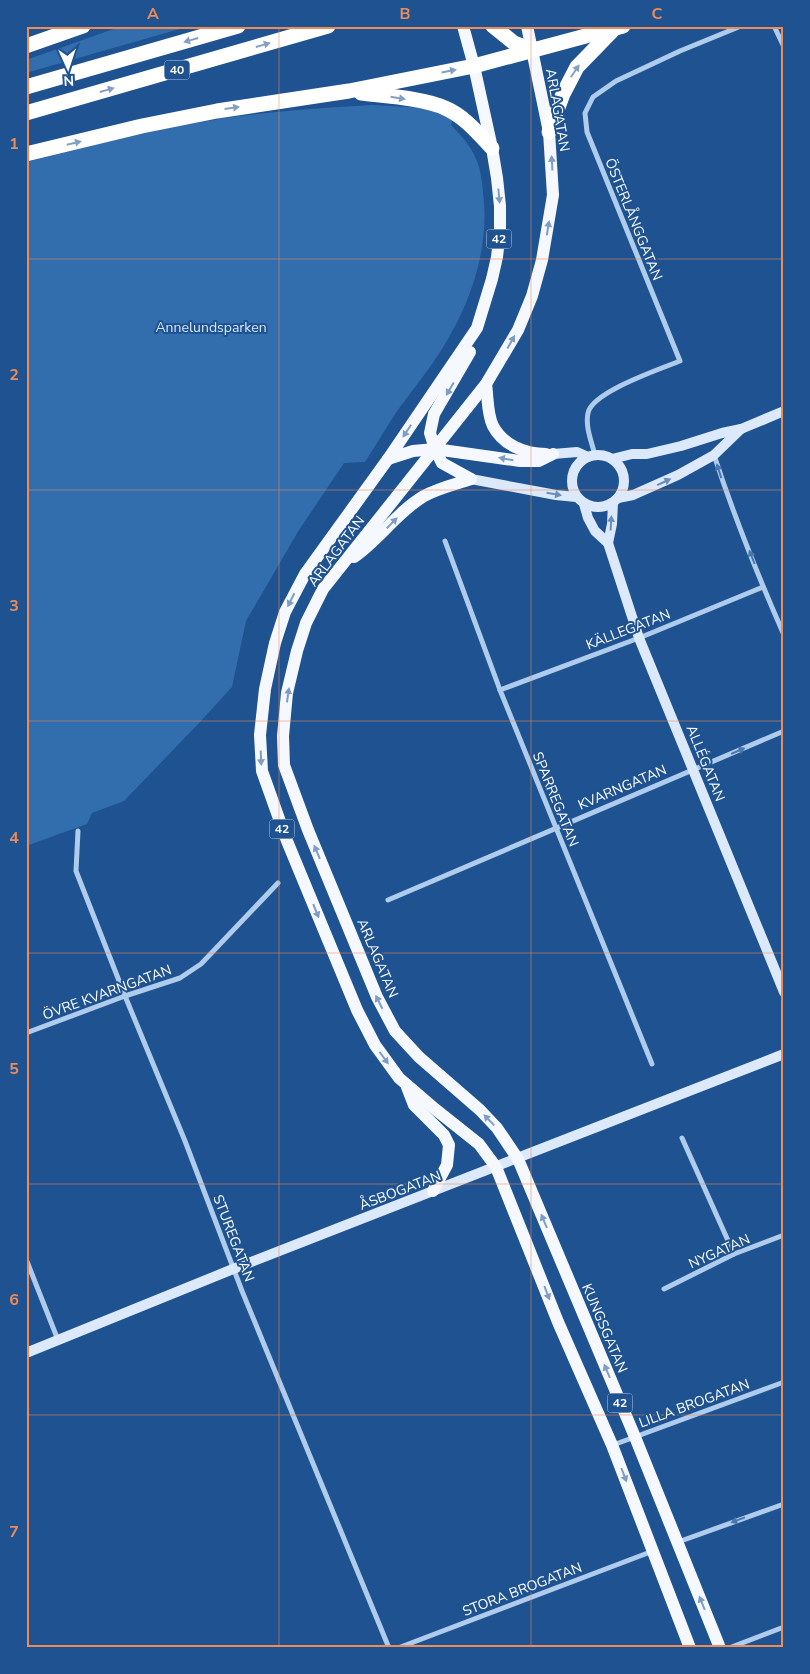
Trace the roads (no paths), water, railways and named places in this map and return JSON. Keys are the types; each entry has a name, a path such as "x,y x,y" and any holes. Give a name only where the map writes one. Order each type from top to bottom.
{"highway":[{"path":"26,46 66,30 83,26"},
{"name":"40","path":"26,87 238,26"},
{"name":"40","path":"26,113 328,26"},
{"path":"493,26 514,43 533,50"},
{"path":"26,154 142,126 217,111 350,91 474,66 618,28"},
{"path":"549,132 563,94 577,67 618,28"},
{"path":"350,91 430,103 446,108 471,125 492,148"}],"main road":[{"name":"ARLAGATAN","path":"463,26 492,148 500,206 497,257 477,328 388,459 305,574 286,612 275,643 265,689 261,744 262,771 278,819 357,1010 375,1045 399,1078 479,1144 496,1167"},
{"name":"ARLAGATAN","path":"518,1159 492,1122 419,1057 395,1031 377,997 308,830 284,765 283,736 287,693 297,651 306,623 323,589 486,384 518,330 532,296 542,260 553,195 549,132 527,26"},
{"path":"471,479 442,463 430,433 434,414 472,350 477,328"},
{"path":"486,384 489,412 493,426 504,440 521,451 553,454"},
{"path":"388,459 413,451 435,449 520,461 539,461 553,454"},
{"path":"342,566 368,548 410,506 424,496 471,479"},
{"path":"407,1084 414,1104 444,1135 450,1145 447,1165 433,1191"},
{"name":"KUNGSGATAN","path":"518,1159 635,1437 720,1648"},
{"name":"42","path":"496,1167 558,1322 612,1445 690,1648"}],"street":[{"name":"ÖSTERLÅNGGATAN","path":"592,456 587,416 591,405 603,395 680,360 587,132 585,112 593,96 616,81 680,51 741,26"},
{"path":"774,26 784,47"},
{"path":"612,459 632,454 647,454 741,429 784,411"},
{"path":"471,479 580,500 590,506 602,508 616,500 651,488 714,454 741,429"},
{"path":"553,454 577,452 592,456"},
{"path":"714,454 763,587 784,635"},
{"path":"580,500 572,482 573,474 581,461 592,456 601,455 612,459 622,470 624,484 616,500"},
{"name":"ALLÉGATAN","path":"580,500 595,531 608,543 639,638 784,992"},
{"name":"ALLÉGATAN","path":"608,543 616,500"},
{"name":"SPARREGATAN","path":"444,541 500,690 652,1064"},
{"name":"KÄLLEGATAN","path":"500,690 639,638 763,587"},
{"name":"KVARNGATAN","path":"388,900 784,731"},
{"name":"STUREGATAN","path":"78,831 76,871 185,1141 233,1269 389,1648"},
{"name":"ÖVRE KVARNGATAN","path":"26,1033 125,996 180,978 201,964 278,883"},
{"name":"ÅSBOGATAN","path":"26,1353 233,1269 784,1054"},
{"path":"682,1138 734,1254"},
{"name":"NYGATAN","path":"664,1289 734,1254 784,1235"},
{"path":"26,1259 58,1340"},
{"name":"LILLA BROGATAN","path":"612,1445 784,1382"},
{"path":"677,1542 783,1505"},
{"name":"STORA BROGATAN","path":"398,1648 654,1551"},
{"path":"729,1648 784,1627"}],"park label":[{"name":"Annelundsparken","path":"211,327"}]}
